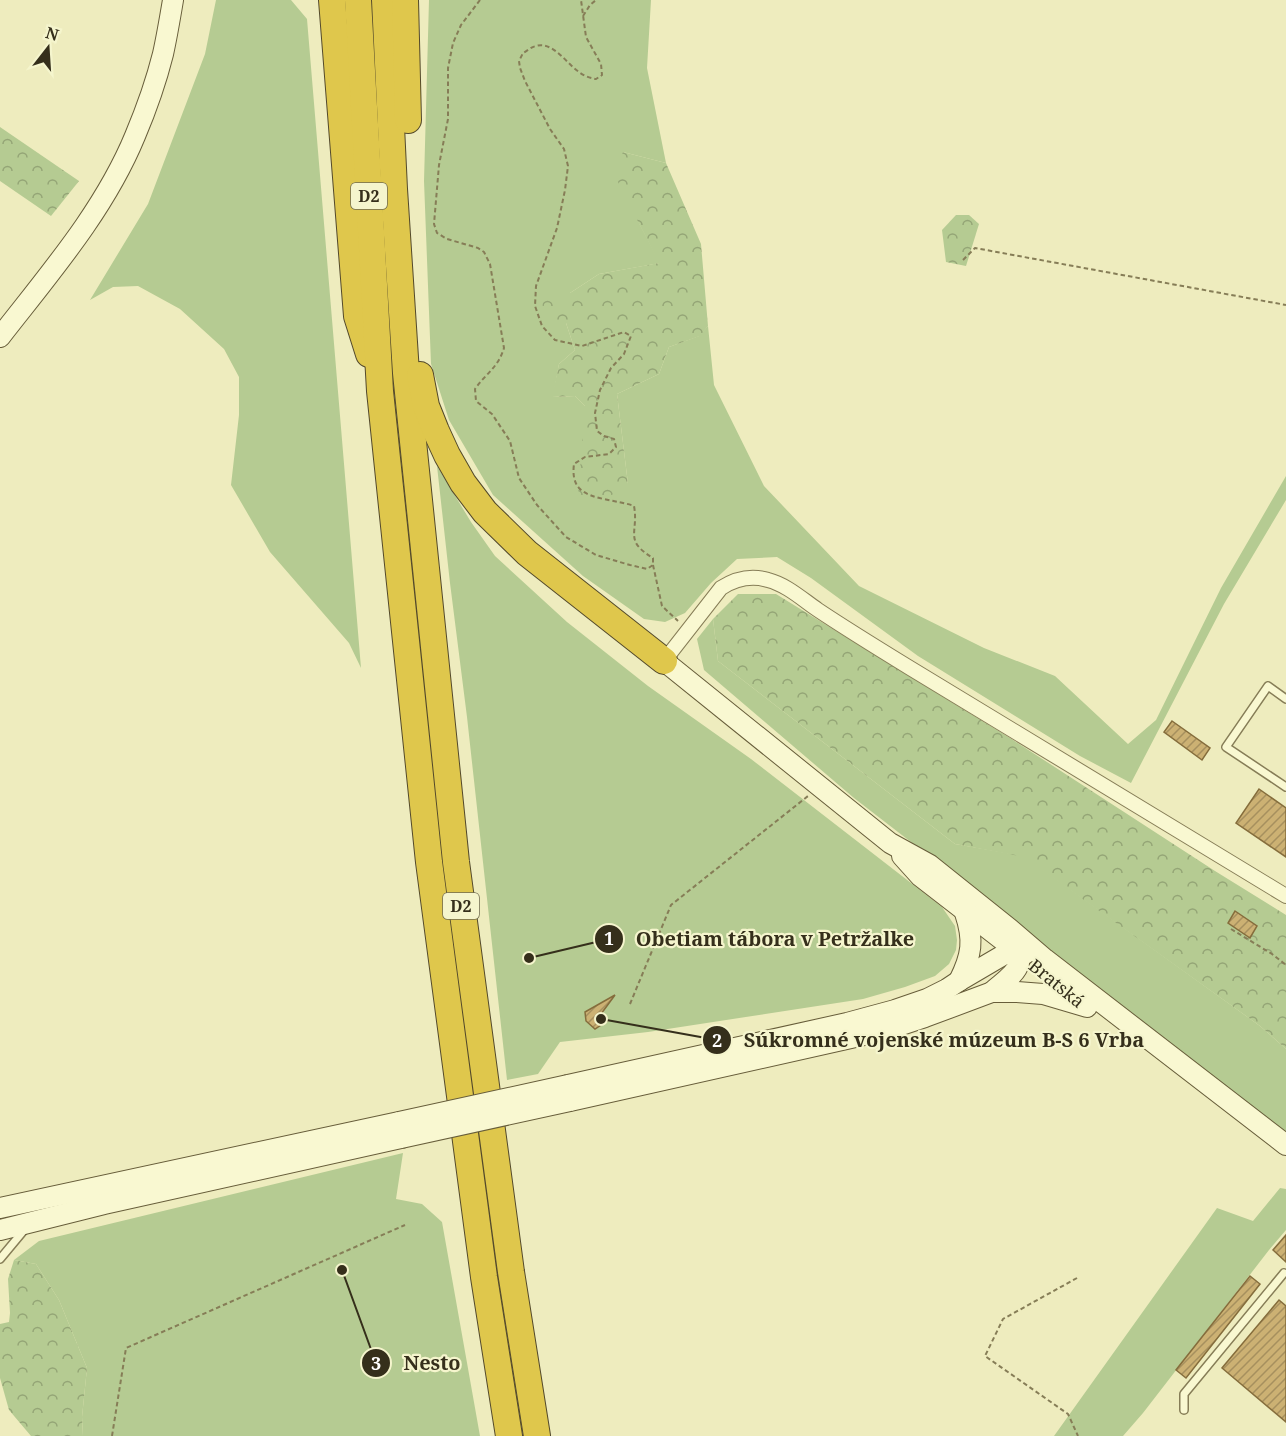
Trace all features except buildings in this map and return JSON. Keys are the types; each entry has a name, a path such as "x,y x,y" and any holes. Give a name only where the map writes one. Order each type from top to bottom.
{"highway":[{"path":"312,0 334,38"},
{"path":"332,0 357,316 381,391"},
{"name":"D2","path":"358,0 381,391 429,862 484,1277 509,1436"},
{"name":"D2","path":"385,0 406,373 456,862 511,1272 537,1436"},
{"path":"405,0 409,190 420,374 426,406 447,455 485,512 527,553 664,661"}],"main road":[{"path":"0,337 56,267 109,188 134,138 151,93 163,54 173,0"},
{"name":"Bratská","path":"664,661 890,843 930,865 1045,959 1286,1145"},
{"name":"Bratská","path":"890,843 920,876 1286,1160"},
{"path":"959,981 972,944 971,929 965,912"},
{"path":"992,992 1014,971 1019,962 1018,943 1010,929"},
{"path":"569,1093 895,1010 947,989 1005,954 1019,953 1045,959"},
{"path":"5,1205 400,1130 569,1093 851,1038 889,1029 992,992 1043,994 1087,1007"},
{"path":"0,1230 400,1130"}],"street":[{"path":"664,661 721,588 730,582 753,577 768,580 783,586 828,617 973,707 1286,896"}],"lane":[{"path":"1286,699 1268,686 1226,747 1286,787"},
{"path":"0,1259 32,1222"},
{"path":"1184,1410 1184,1394 1284,1273"}],"path":[{"path":"480,0 461,24 453,43 448,68 448,119 439,165 434,224 437,233 447,239 484,252 490,264 504,348 501,360 475,389 477,401 492,414 510,441 519,478 537,506 566,537 596,555 630,566 647,569 653,565"},
{"path":"581,0 586,36 601,64 602,75 596,79 588,78 551,48 544,46 536,46 523,53 519,61 525,81 550,129 564,149 568,166 566,190 557,228 536,286 535,306 542,326 555,340 582,346 624,332 631,336 624,354 611,368 600,390 595,413 597,431 614,439 616,447 609,454 585,457 574,464 573,475 578,487 595,497 634,506 636,516 634,536 638,548 653,558 662,606 688,631"},
{"path":"583,16 596,0"},
{"path":"963,260 975,249 1286,305"},
{"path":"630,1004 671,905 819,787"},
{"path":"1231,929 1286,965"},
{"path":"112,1436 126,1348 405,1225"},
{"path":"1077,1278 1003,1318 984,1356 1068,1414 1078,1436"}],"green space":[{"path":"216,0 291,0 307,19 361,668 349,643 270,552 231,485 239,415 239,377 224,349 180,309 138,286 113,287 90,300 148,204 205,54"},
{"path":"429,0 651,0 647,68 666,163 623,152 639,223 660,263 599,274 570,293 566,323 575,350 559,364 553,397 575,396 585,406 628,484 617,394 659,374 669,347 699,336 708,326 714,385 764,486 859,586 984,648 1055,676 1128,744 1156,720 1221,588 1286,476 1286,500 1224,604 1131,783 1080,756 918,656 811,578 777,557 737,559 711,583 685,613 665,622 644,619 583,576 493,495 449,420 431,364 424,181"},
{"path":"0,127 79,181 51,216 0,181"},
{"path":"623,152 666,163 701,244 708,326 700,336 669,347 659,374 617,394 628,484 600,503 578,496 585,406 575,396 552,397 559,364 575,350 566,323 544,317 542,301 570,293 599,274 659,263 614,174"},
{"path":"956,215 969,215 979,224 966,266 946,262 942,230"},
{"path":"437,466 495,556 567,622 648,686 751,759 942,907 955,926 957,940 956,950 949,964 935,976 863,999 648,1032 560,1042 538,1074 507,1080"},
{"path":"738,594 776,594 1010,738 1286,915 1286,1049 1260,1026 1024,857 955,844 718,661 713,619"},
{"path":"713,619 718,661 955,844 1024,856 1260,1026 1286,1049 1286,1132 854,798 704,670 697,639"},
{"path":"403,1153 396,1199 422,1204 442,1222 480,1436 83,1436 82,1417 87,1368 59,1300 36,1264 14,1260 39,1241"},
{"path":"1280,1188 1286,1189 1286,1230 1123,1436 1054,1436 1217,1208 1253,1221"},
{"path":"14,1260 36,1264 59,1300 87,1368 82,1417 83,1436 31,1436 9,1410 0,1378 0,1324 9,1322 8,1279"}],"place":[{"name":"Obetiam tábora v Petržalke","path":"529,958"},
{"name":"Súkromné vojenské múzeum B-S 6 Vrba","path":"601,1019"},
{"name":"Nesto","path":"342,1270"}]}
